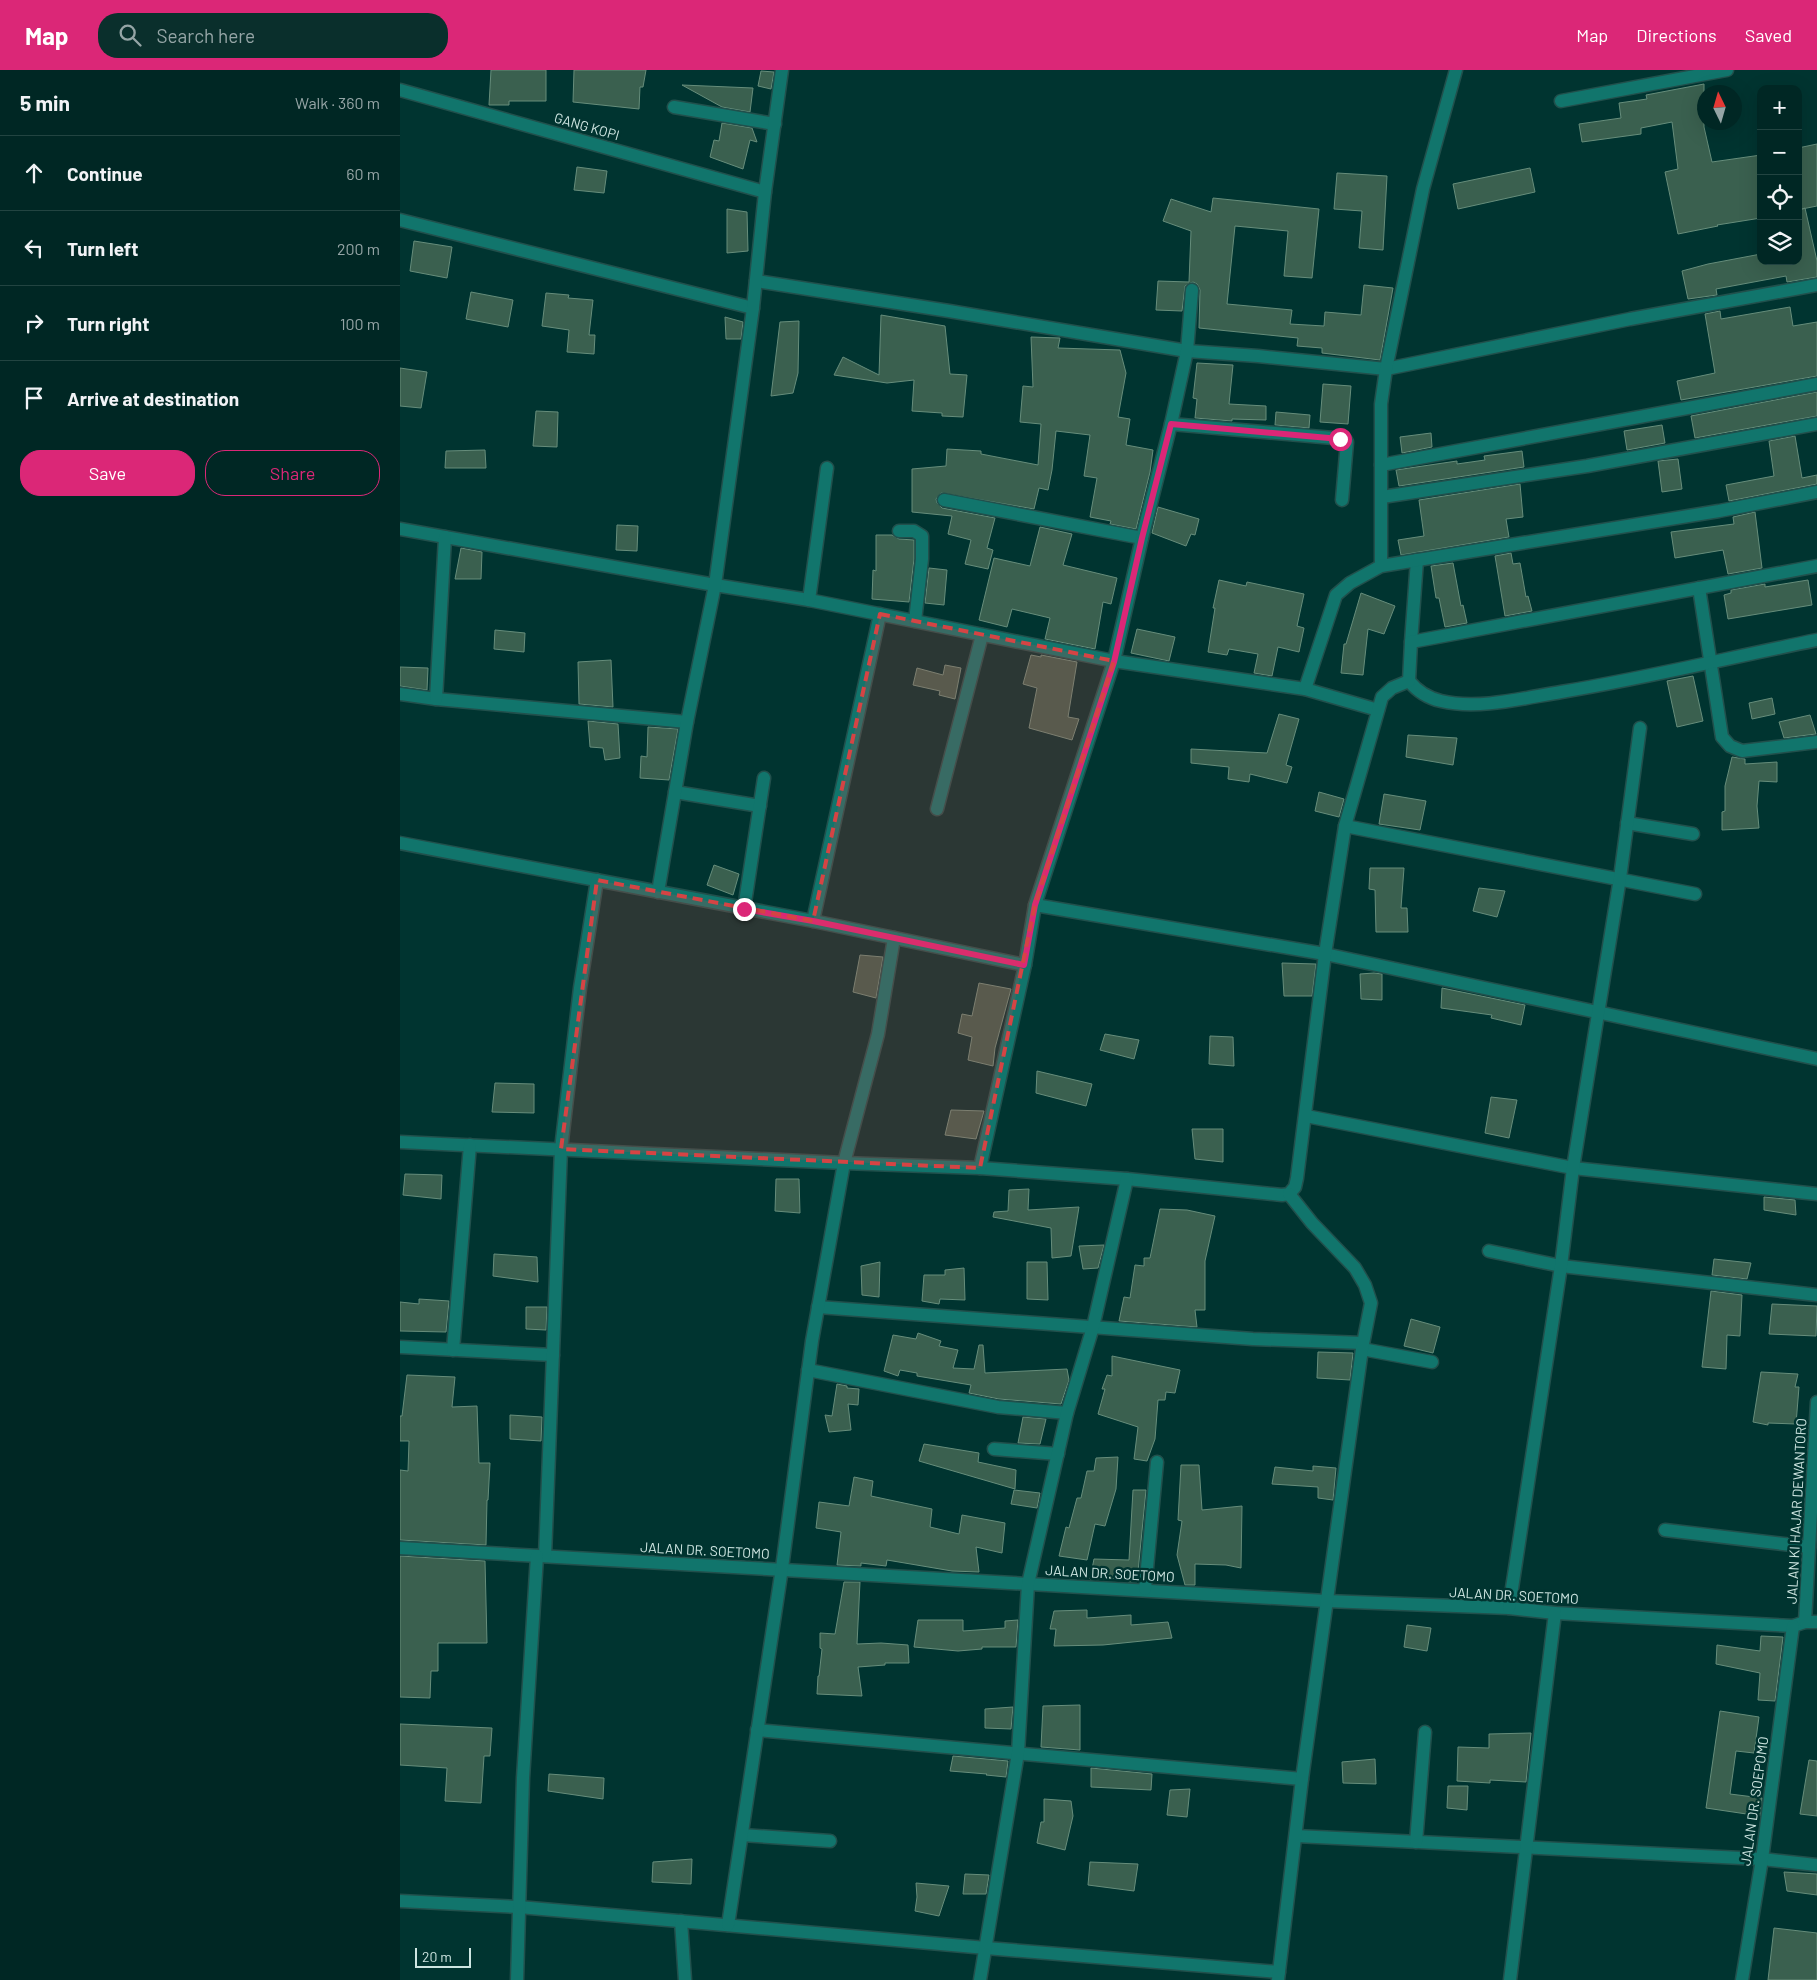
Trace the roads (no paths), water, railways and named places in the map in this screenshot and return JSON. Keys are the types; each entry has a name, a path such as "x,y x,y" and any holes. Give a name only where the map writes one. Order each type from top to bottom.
{"street":[{"path":"658,892 675,792 715,585 754,308 765,192 782,70"},
{"path":"1381,566 1381,404 1386,369 1423,189 1456,70"},
{"path":"1561,101 1727,70"},
{"name":"GANG KOPI","path":"400,90 765,192"},
{"path":"674,107 775,124"},
{"path":"400,220 754,308"},
{"path":"756,281 1186,351 1386,369 1630,319 1817,285"},
{"path":"980,1168 1024,965 1035,905 1114,662 1142,538 1171,424 1186,351 1192,290"},
{"path":"1381,465 1817,384"},
{"path":"1171,424 1345,439 1347,442 1342,500"},
{"path":"1382,497 1587,466 1817,424"},
{"path":"808,600 827,468"},
{"path":"1305,689 1336,595 1350,583 1381,566 1817,492"},
{"path":"944,500 1142,538"},
{"path":"400,529 808,600 1114,662 1305,689 1378,710"},
{"path":"899,531 914,531 922,536 922,559 915,621"},
{"path":"436,699 445,537"},
{"path":"1417,560 1409,681 1425,695 1440,701 1457,703 1499,702 1583,689 1817,640"},
{"path":"1411,642 1817,566"},
{"path":"1699,588 1722,738 1730,746 1742,751 1817,742"},
{"path":"813,921 880,614"},
{"path":"937,809 982,635"},
{"path":"400,1142 980,1168 1127,1179 1282,1195 1289,1194 1295,1187 1297,1178 1325,954 1346,826 1382,697 1392,688 1409,681"},
{"path":"400,694 688,722"},
{"path":"1509,1608 1574,1168 1620,878 1640,728"},
{"path":"744,909 764,778"},
{"path":"675,792 760,806"},
{"path":"1627,823 1693,834"},
{"path":"1346,826 1620,878 1694,894"},
{"path":"400,843 813,921 1024,965"},
{"path":"517,1980 523,1778 541,1556 553,1355 561,1149 580,988 597,880"},
{"path":"1035,905 1325,954 1817,1060"},
{"path":"728,1925 782,1568 818,1307 844,1163 878,1034 894,938"},
{"path":"1306,1116 1574,1168 1817,1194"},
{"path":"453,1350 470,1145"},
{"path":"980,1980 1018,1753 1028,1584 1067,1413 1093,1328 1127,1179"},
{"path":"400,1901 519,1907 1279,1976 1302,1779 1326,1601 1362,1346 1371,1303 1365,1285 1356,1268 1312,1223 1289,1194"},
{"path":"1489,1251 1561,1266 1817,1295"},
{"path":"818,1307 1362,1346 1432,1362"},
{"path":"400,1347 553,1355"},
{"path":"808,1370 998,1407 1067,1413"},
{"name":"JALAN KI HAJAR DEWANTORO","path":"1805,1623 1817,1402"},
{"path":"994,1449 1058,1454"},
{"path":"1144,1590 1157,1462"},
{"path":"1664,1530 1809,1547"},
{"name":"JALAN DR. SOETOMO","path":"400,1548 782,1568 1326,1601 1805,1623"},
{"path":"1510,1980 1555,1612"},
{"name":"JALAN DR. SOEPOMO","path":"1742,1980 1805,1623"},
{"path":"757,1730 1302,1779"},
{"path":"1416,1842 1425,1732"},
{"path":"742,1835 830,1840"},
{"path":"1296,1836 1762,1859 1817,1865"},
{"path":"681,1921 685,1980"}]}
